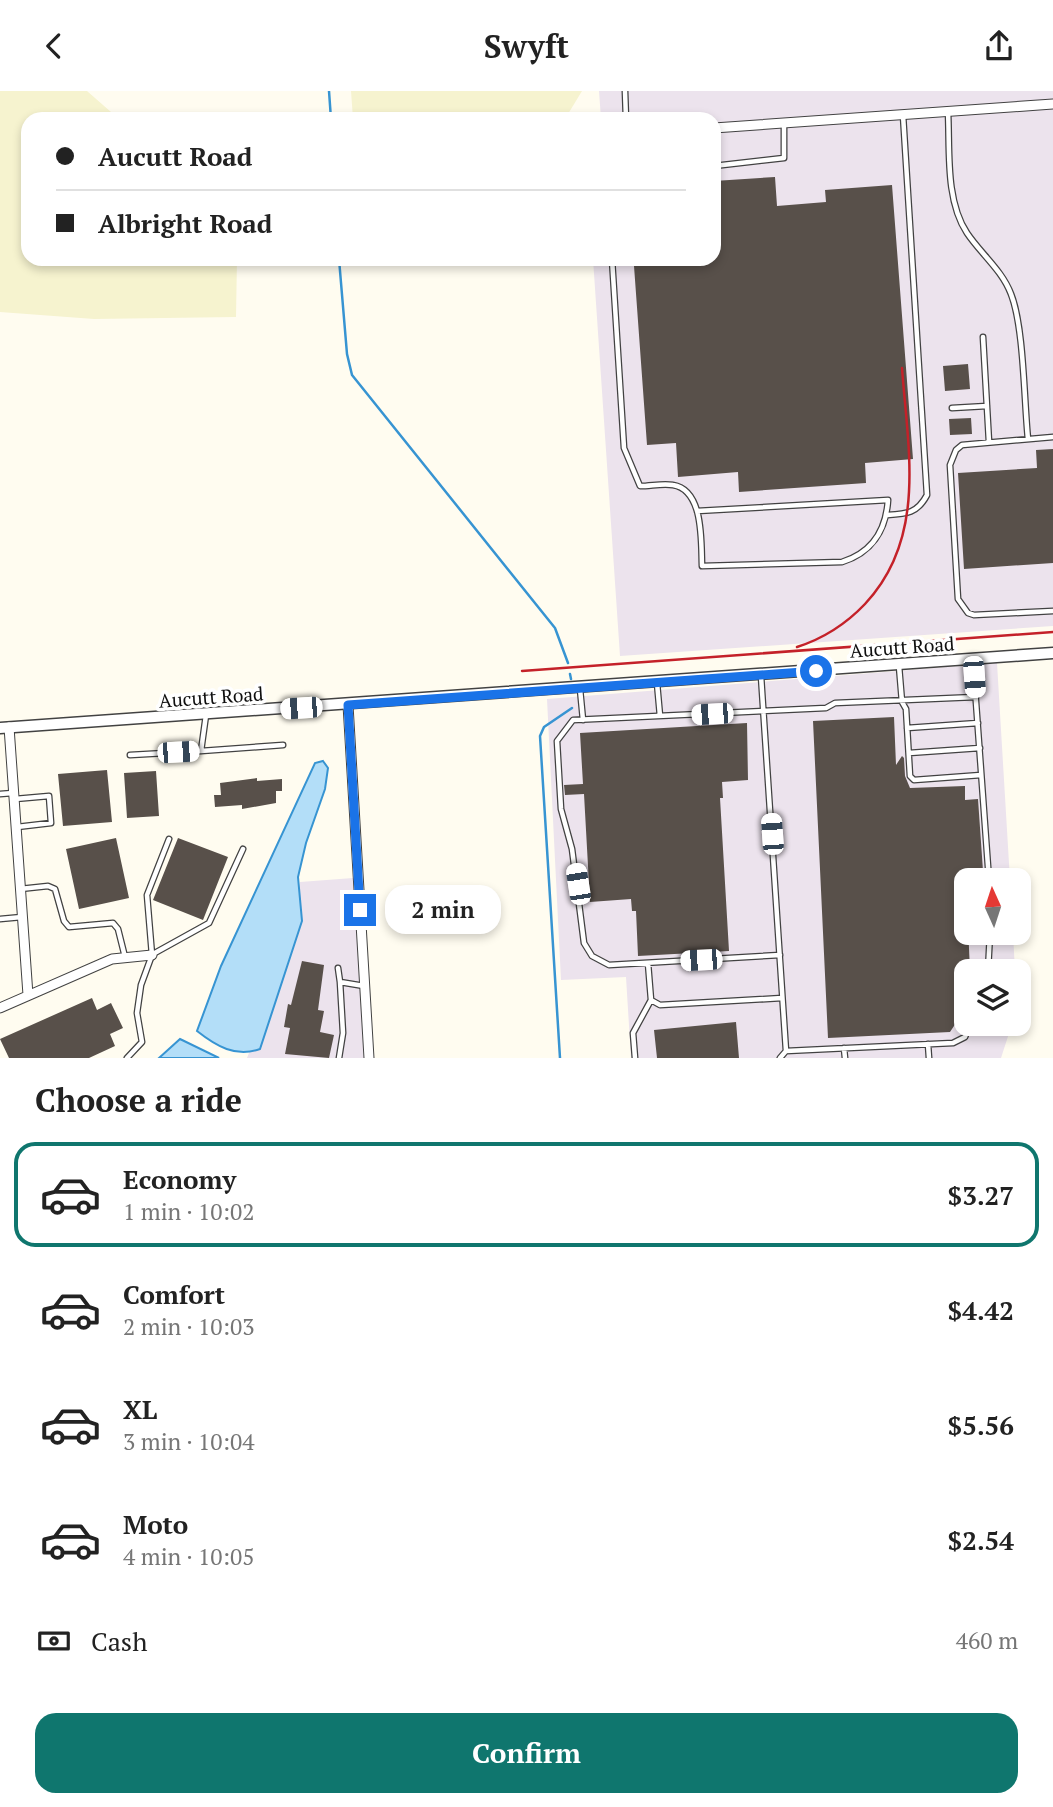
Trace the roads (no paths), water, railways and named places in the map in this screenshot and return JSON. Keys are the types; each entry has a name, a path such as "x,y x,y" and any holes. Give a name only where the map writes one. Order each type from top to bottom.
{"street":[{"path":"721,128 1053,104"},
{"name":"Aucutt Road","path":"4,728 1053,653"},
{"path":"348,705 369,1058"},
{"path":"4,728 16,827 28,995"},
{"path":"0,1008 112,959 152,954"}],"lane":[{"path":"625,91 626,112"},
{"path":"948,111 953,190 959,215 967,233 1007,285 1014,305 1028,439"},
{"path":"886,515 909,514 920,508 927,495 903,114"},
{"path":"721,165 784,158 784,123"},
{"path":"612,266 624,448 640,486 671,484 683,487 697,512 702,566 842,562 856,558 874,542 886,515 888,501 697,512"},
{"path":"983,337 989,442"},
{"path":"952,408 987,406"},
{"path":"1053,437 961,445 950,465 958,599 968,613 974,615 1053,611"},
{"path":"973,659 988,868"},
{"path":"899,665 902,702 906,709 911,776 914,780 981,775"},
{"path":"761,675 786,1051 780,1058"},
{"path":"657,683 660,716"},
{"path":"580,688 583,720"},
{"path":"780,955 609,965 592,956 584,943 572,849 561,809 557,741 573,720 764,712 826,708 835,703 976,697"},
{"path":"201,751 206,715"},
{"path":"907,728 978,723"},
{"path":"130,755 283,745"},
{"path":"909,753 979,748"},
{"path":"0,794 49,796 51,823 16,827"},
{"path":"127,1058 142,1042 137,1013 141,985 152,954 147,895 169,839"},
{"path":"152,954 209,923 243,849"},
{"path":"20,890 48,886 55,889 64,921 69,927 113,923 118,929 125,958"},
{"path":"0,919 22,917"},
{"path":"635,1058 633,1033 651,1000 648,963"},
{"path":"338,968 343,1033 340,1058"},
{"path":"340,982 365,986"},
{"path":"651,1000 660,1005 783,998"},
{"path":"786,1051 953,1043 965,1036"},
{"path":"928,1044 929,1058"},
{"path":"844,1048 845,1058"}],"water":[{"path":"323,761 328,768 325,789 306,843 298,877 302,921 260,1049 243,1052 227,1049 197,1031 221,966 315,763"},
{"path":"180,1039 219,1058 159,1058"}],"waterway":[{"path":"329,91 330,112"},
{"path":"340,266 347,354 352,375 555,628 568,663"},
{"path":"570,674 571,679"},
{"path":"560,1058 540,736 544,727 572,708"}],"railway":[{"path":"797,647 833,630 858,611 885,578 898,551 906,522 909,492 902,368"},
{"path":"522,671 1053,632"}]}
